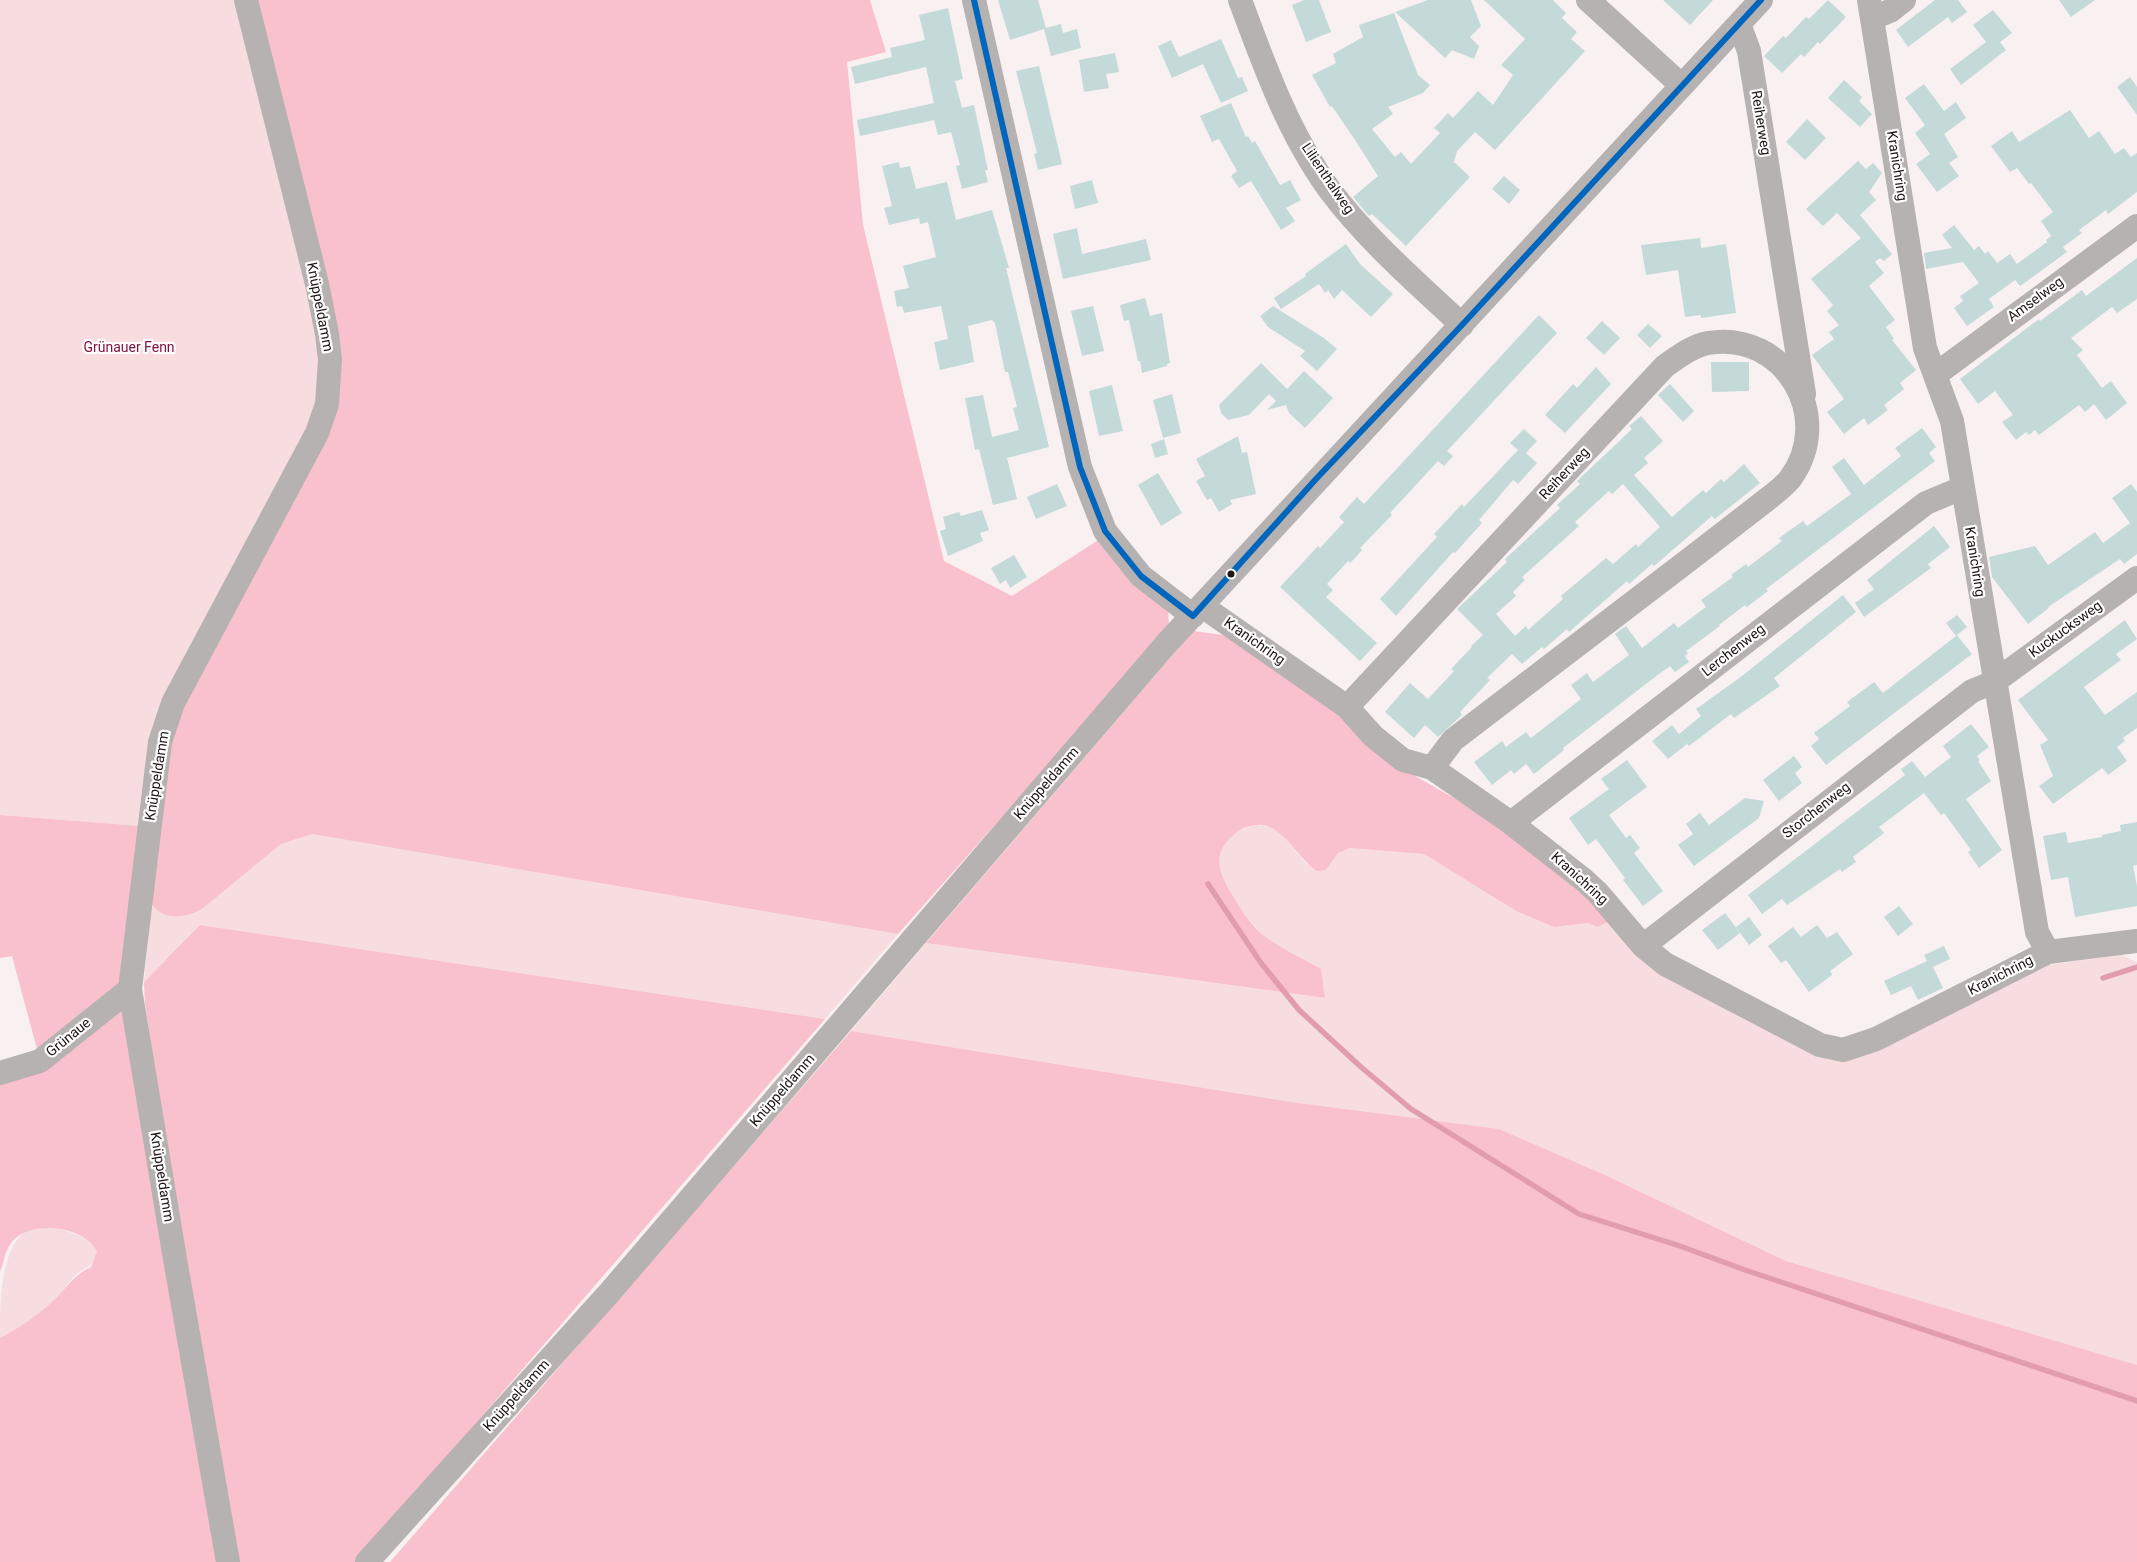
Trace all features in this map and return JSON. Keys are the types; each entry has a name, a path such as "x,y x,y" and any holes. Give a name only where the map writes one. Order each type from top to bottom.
{"street":[{"name":"Knüppeldamm","path":"228,1562 174,1259 130,989 160,742 173,704 317,434 327,404 330,360 325,326 246,0"},
{"name":"Kranichring","path":"974,0 1080,467 1105,531 1141,576 1347,707 1373,736 1403,760 1432,768 1511,823 1591,886 1643,946 1665,964 1820,1045 1843,1050 1876,1039 2048,952 2037,932 1952,422 1925,348 1871,9"},
{"name":"Lilienthalweg","path":"1240,0 1275,89 1302,145 1329,188 1365,233 1462,325"},
{"path":"1588,0 1681,85"},
{"name":"Knüppeldamm","path":"367,1562 610,1292 1167,643 1316,479 1462,325 1761,0"},
{"path":"1871,9 1890,11 1904,0"},
{"name":"Reiherweg","path":"1432,768 1453,740 1789,481 1801,462 1806,447 1808,429 1805,401 1749,52 1739,24"},
{"name":"Amselweg","path":"1935,375 2137,226"},
{"name":"Reiherweg","path":"1347,707 1665,366 1684,352 1708,343 1730,343 1753,347 1771,357 1788,373 1798,386 1805,401"},
{"name":"Lerchenweg","path":"1511,823 1926,503 1962,488"},
{"name":"Kuckucksweg","path":"1994,682 2137,578"},
{"name":"Storchenweg","path":"1643,946 1972,691 1994,682"},
{"path":"2048,952 2137,941"},
{"name":"Grünaue","path":"0,1073 40,1061 130,989"}],"green space":[{"name":"Grünauer Fenn","path":"0,0 237,0 318,335 320,401 140,826 0,815"},
{"path":"1255,825 1269,826 1283,835 1306,864 1326,870 1338,853 1350,848 1424,854 1516,911 1554,927 1588,923 1598,927 1609,921 1818,1049 1883,1046 2049,965 2121,955 2137,962 2137,1365 1786,1261 1605,1175 1499,1129 1291,1102 851,1031 926,943 1324,998 1320,969 1282,948 1261,933 1250,921 1222,878 1219,864 1223,848 1233,836"},
{"path":"312,834 898,934 825,1019 200,925 144,982 151,903 202,909 281,844"},
{"path":"51,1227 77,1235 89,1242 97,1252 94,1260 74,1276 55,1299 40,1312 0,1338 1,1294 7,1263 12,1249 19,1238 28,1230"}],"shaded area":[{"path":"255,0 870,0 886,52 847,62 863,225 944,561 1012,596 1103,537 1168,608 1169,629 898,934 312,834 281,844 202,909 195,912 181,916 167,915 161,913 151,903 174,720 335,401"},
{"path":"1193,631 1223,635 1332,709 1367,744 1401,768 1473,809 1581,888 1609,921 1598,927 1588,923 1554,927 1516,911 1424,854 1350,848 1338,853 1326,870 1317,871 1277,831 1270,827 1256,825 1239,831 1227,842 1219,859 1222,875 1241,910 1258,930 1276,944 1321,969 1325,998 926,943"},
{"path":"0,815 140,826 121,984 37,1049 12,956 0,958"},
{"path":"200,925 825,1019 356,1562 239,1562 182,1261 145,1003 144,982"},
{"path":"124,1007 222,1562 0,1562 0,1338 27,1322 51,1303 74,1278 91,1267 97,1252 91,1244 72,1232 60,1229 37,1229 26,1232 13,1241 8,1249 0,1272 0,1082"},
{"path":"851,1031 1291,1102 1499,1129 1605,1175 1786,1261 2137,1365 2137,1562 390,1562"}],"building":[{"path":"998,0 1038,0 1046,28 1061,24 1063,33 1077,29 1081,48 1051,56 1044,29 1010,40"},
{"path":"1304,0 1319,0 1331,32 1306,42 1292,5"},
{"path":"1428,0 1471,0 1481,26 1470,37 1479,46 1474,59 1452,50 1445,58 1395,12"},
{"path":"1484,0 1553,0 1566,13 1562,18 1577,32 1571,39 1585,51 1495,150 1475,132 1457,151 1454,162 1470,177 1406,246 1372,214 1369,216 1353,197 1378,176 1332,106 1330,107 1312,75 1336,63 1333,54 1363,37 1359,25 1394,13 1418,75 1430,85 1423,93 1388,107 1393,114 1372,129 1395,157 1401,152 1411,164 1440,133 1434,128 1448,113 1453,118 1478,91 1493,105 1513,75 1501,65 1525,39"},
{"path":"1663,0 1713,0 1690,25"},
{"path":"1828,0 1846,17 1820,44 1818,42 1804,57 1801,54 1782,73 1764,56 1783,36 1786,38 1806,17 1809,19"},
{"path":"1935,0 1958,0 1967,12 1952,23 1948,17 1908,47 1896,30"},
{"path":"2059,0 2095,0 2071,17"},
{"path":"948,8 963,79 955,81 962,108 974,105 988,170 985,170 988,182 962,189 956,166 960,165 951,132 938,135 934,120 860,136 857,120 934,103 926,67 855,84 851,67 892,57 890,48 925,40 919,15"},
{"path":"1993,10 2012,33 2000,42 2006,50 1961,85 1950,69 1986,42 1973,25"},
{"path":"1221,39 1238,78 1242,77 1248,91 1221,103 1203,64 1172,78 1158,46 1171,40 1179,57"},
{"path":"1115,53 1119,72 1106,74 1109,88 1084,92 1079,60"},
{"path":"1039,66 1062,164 1038,170 1034,154 1037,153 1016,71"},
{"path":"2130,77 2137,87 2137,115 2117,87"},
{"path":"1844,80 1862,97 1859,101 1872,114 1860,127 1828,98"},
{"path":"1924,84 1944,111 1956,102 1966,118 1944,134 1958,157 1949,163 1959,176 1937,192 1916,164 1930,154 1915,133 1925,125 1905,98"},
{"path":"1231,103 1246,137 1248,136 1252,143 1255,141 1280,185 1290,180 1301,200 1286,208 1295,221 1281,230 1251,181 1239,188 1231,176 1237,171 1219,139 1212,142 1200,116"},
{"path":"2070,110 2089,138 2099,131 2115,154 2124,148 2131,157 2137,153 2137,192 2108,214 2106,210 2079,230 2082,233 2063,247 2067,252 2034,276 2020,286 2015,280 1989,299 1994,307 1967,326 1954,308 1963,301 1960,296 1979,283 1963,262 1926,269 1924,253 1952,248 1942,235 1954,225 1974,250 1979,246 1985,254 1988,251 1997,263 2010,254 2017,264 2047,242 2046,240 2051,236 2041,221 2053,212 2017,168 2010,172 1991,146 2012,131 2019,142"},
{"path":"1807,119 1826,138 1805,160 1786,142"},
{"path":"1858,161 1866,169 1873,163 1882,173 1869,192 1876,200 1860,215 1892,254 1884,261 1880,258 1875,262 1884,273 1869,286 1895,320 1886,327 1894,339 1892,340 1916,370 1900,383 1904,389 1884,405 1888,410 1868,425 1864,418 1844,434 1827,412 1844,399 1812,355 1834,339 1829,332 1839,325 1827,311 1833,305 1811,279 1861,238 1837,213 1823,226 1806,209"},
{"path":"899,162 900,168 910,166 916,189 947,182 956,220 992,210 1009,268 1006,268 1049,447 1007,458 1017,499 993,505 979,449 975,450 965,398 983,395 992,437 1019,430 1013,408 1017,407 1008,372 1005,372 995,323 992,320 968,326 974,362 940,370 934,342 948,339 941,306 904,313 902,306 897,307 894,291 909,288 903,266 936,257 928,222 920,224 919,218 889,225 884,208 892,206 882,166"},
{"path":"1504,176 1520,190 1509,204 1492,189"},
{"path":"1092,180 1098,203 1075,209 1070,186"},
{"path":"1077,228 1082,254 1146,239 1151,260 1063,279 1053,234"},
{"path":"1700,238 1701,248 1726,244 1736,313 1701,318 1701,315 1685,317 1678,270 1646,275 1641,245"},
{"path":"1346,244 1360,264 1393,294 1371,317 1342,290 1334,299 1328,290 1325,293 1319,284 1281,309 1274,298 1306,276 1305,274"},
{"path":"2137,258 2137,299 2117,313 2112,307 2071,338 2083,350 2077,355 2102,388 2111,381 2127,403 2106,420 2094,404 2085,412 2079,405 2039,435 2035,430 2029,435 2026,432 2016,440 2002,422 2013,415 1995,391 1978,404 1960,379 2039,319 2040,321 2082,290 2086,296"},
{"path":"1145,298 1150,316 1162,313 1170,363 1167,366 1142,373 1129,320 1124,321 1120,305"},
{"path":"1093,306 1104,351 1082,356 1071,311"},
{"path":"1273,306 1324,338 1337,349 1317,371 1300,356 1305,351 1268,327 1260,316"},
{"path":"1539,315 1557,333 1447,451 1453,456 1444,466 1438,461 1390,513 1392,515 1360,548 1362,550 1356,557 1350,563 1348,561 1327,584 1333,590 1326,597 1377,643 1360,661 1280,587 1318,546 1320,548 1344,522 1339,517 1357,497 1364,504"},
{"path":"1602,321 1620,338 1604,355 1586,338"},
{"path":"1648,324 1662,336 1650,348 1637,335"},
{"path":"1711,362 1749,362 1749,391 1712,392"},
{"path":"1261,363 1287,389 1304,371 1333,398 1305,428 1289,413 1286,405 1267,410 1276,401 1269,394 1249,415 1228,420 1221,413 1219,405"},
{"path":"1596,367 1611,384 1565,433 1545,415 1573,384 1577,388"},
{"path":"1670,384 1694,411 1683,422 1658,395"},
{"path":"1112,385 1123,431 1099,436 1089,391"},
{"path":"1172,394 1181,433 1163,438 1153,400"},
{"path":"1641,416 1663,441 1644,458 1648,463 1634,475 1672,517 1703,490 1706,493 1721,479 1724,482 1744,464 1760,483 1715,519 1712,516 1654,566 1652,564 1629,584 1627,581 1569,632 1567,629 1544,649 1542,647 1522,664 1512,654 1487,678 1490,680 1460,712 1462,715 1438,737 1425,725 1414,738 1385,712 1410,683 1428,699 1454,671 1451,669 1483,635 1457,609 1507,562 1505,559 1560,508 1557,505 1580,484 1577,481 1632,429 1629,426","holes":["1623,484 1660,527 1638,547 1636,544 1613,564 1606,558 1561,596 1563,599 1528,630 1526,626 1515,636 1496,614 1516,596 1513,592 1525,580 1522,577 1579,526 1575,522 1609,491 1612,494"]},
{"path":"1922,428 1936,447 1929,453 1935,461 1766,589 1768,591 1747,607 1745,605 1686,651 1688,653 1685,656 1689,662 1675,672 1670,666 1563,748 1564,750 1534,774 1526,764 1514,774 1511,770 1492,785 1474,762 1502,741 1506,747 1526,732 1531,738 1581,699 1571,685 1587,673 1593,682 1629,655 1615,634 1626,626 1642,648 1674,623 1678,628 1706,607 1701,600 1733,577 1731,575 1746,564 1748,567 1782,541 1779,538 1803,521 1807,526 1851,494 1832,467 1844,458 1864,485 1901,456 1895,448"},
{"path":"1524,429 1537,441 1526,453 1537,463 1518,484 1513,480 1479,520 1482,523 1455,553 1453,552 1396,616 1380,599 1437,537 1434,534 1462,504 1464,507 1518,450 1510,443"},
{"path":"1238,436 1242,453 1247,452 1256,494 1230,500 1232,504 1219,512 1211,498 1207,500 1196,481 1205,476 1196,459"},
{"path":"1164,439 1168,454 1155,458 1151,444"},
{"path":"1158,473 1182,513 1161,526 1138,485"},
{"path":"1057,484 1067,506 1036,519 1027,497"},
{"path":"2131,484 2137,492 2137,554 2124,564 2120,559 2048,607 2028,624 1992,577 1989,557 2035,546 2048,565 2095,532 2103,543 2130,523 2112,498"},
{"path":"982,510 989,530 980,533 983,541 948,556 940,531 946,529 943,517 959,512 961,516"},
{"path":"1934,526 1950,547 1928,564 1931,568 1864,617 1855,603 1874,589 1867,580"},
{"path":"1014,555 1027,577 1010,588 1006,580 1000,584 991,568"},
{"path":"1843,595 1856,612 1774,678 1780,686 1734,718 1731,714 1689,746 1679,734 1701,716 1696,709 1742,676"},
{"path":"1957,615 1967,627 1957,635 1972,654 1826,765 1811,746 1819,739 1814,733 1850,706 1847,702 1874,682 1883,693 1956,636 1946,623"},
{"path":"2125,620 2137,639 2116,654 2121,660 2084,687 2105,715 2137,692 2137,728 2123,738 2125,741 2117,747 2127,761 2108,775 2102,768 2053,804 2039,786 2053,776 2040,745 2048,740 2018,700"},
{"path":"1971,724 1989,747 1977,756 1980,760 1978,761 1991,781 1966,799 2002,850 1979,868 1968,852 1971,850 1944,813 1941,815 1924,793 1879,827 1884,833 1853,857 1856,862 1842,872 1840,869 1787,905 1782,899 1762,914 1748,895 1905,775 1901,769 1912,761 1925,777 1951,757 1943,746"},
{"path":"1672,725 1687,744 1668,759 1652,741"},
{"path":"1794,756 1802,767 1795,773 1802,783 1779,801 1763,780"},
{"path":"1627,760 1647,787 1609,815 1626,838 1630,835 1640,848 1634,853 1663,891 1643,906 1596,839 1588,845 1569,818 1609,789 1601,779"},
{"path":"1745,798 1764,801 1759,818 1694,866 1678,845 1693,834 1686,824 1700,813 1709,825"},
{"path":"2137,822 2137,865 2133,866 2137,886 2137,906 2075,917 2068,877 2051,880 2043,836 2066,832 2068,843 2102,837 2102,835 2121,831 2120,825"},
{"path":"1899,906 1913,924 1898,936 1884,917"},
{"path":"1725,913 1740,933 1718,950 1702,930"},
{"path":"1749,917 1762,935 1749,945 1736,927"},
{"path":"1817,925 1827,938 1837,932 1853,954 1830,971 1832,975 1809,992 1786,960 1781,963 1768,946 1793,927 1801,937"},
{"path":"1944,946 1950,959 1933,967 1943,988 1918,1000 1911,986 1891,995 1884,981 1927,961 1924,955"}],"waterway":[{"path":"1208,884 1261,963 1299,1010 1361,1067 1411,1109 1579,1214 1680,1246 1745,1270 2137,1401"},
{"path":"2103,978 2137,967"}],"transit line":[{"path":"974,0 1080,467 1105,531 1141,576 1193,616 1316,479 1462,325 1761,0"}]}
